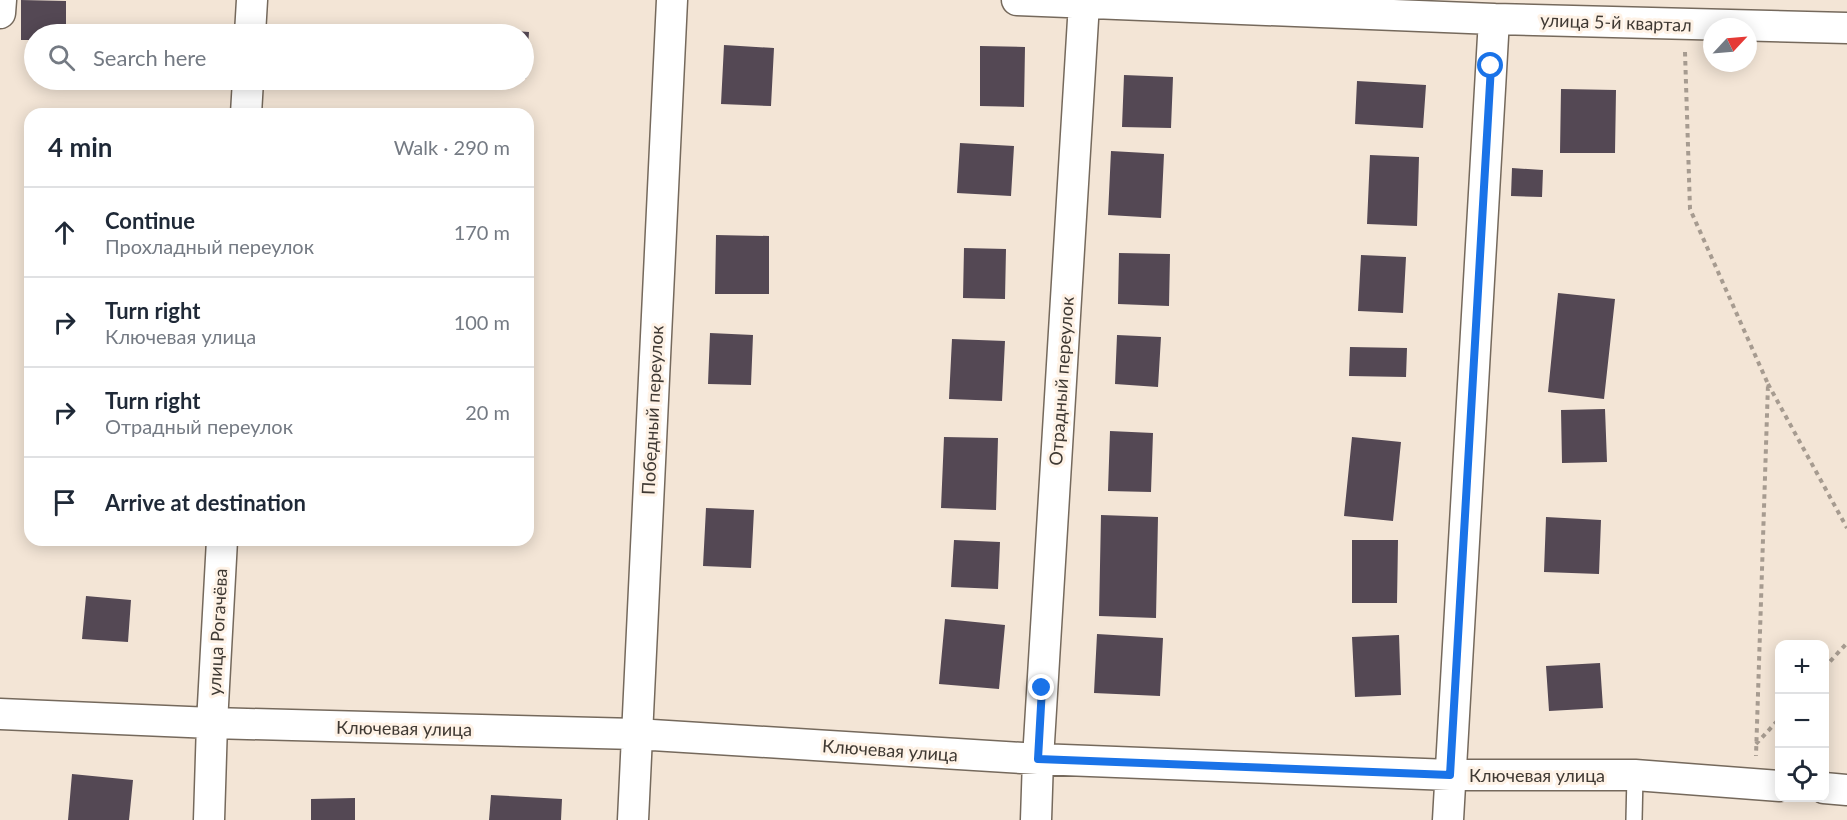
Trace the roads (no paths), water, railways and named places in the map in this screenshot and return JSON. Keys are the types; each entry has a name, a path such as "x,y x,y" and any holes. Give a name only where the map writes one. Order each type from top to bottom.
{"street":[{"path":"0,13 1,0"},
{"path":"251,24 252,0"},
{"name":"Победный переулок","path":"633,820 672,0"},
{"name":"улица 5-й квартал","path":"1017,0 1494,19 1847,28"},
{"name":"Отрадный переулок","path":"1036,820 1084,3"},
{"path":"1448,820 1494,19"},
{"path":"246,108 247,90"},
{"name":"улица Рогачёва","path":"209,820 222,546"},
{"name":"Ключевая улица","path":"0,714 212,723 636,734 1038,759 1450,775 1635,775 1769,785"},
{"path":"1829,788 1847,790"}],"lane":[{"path":"1634,820 1635,775"}]}
